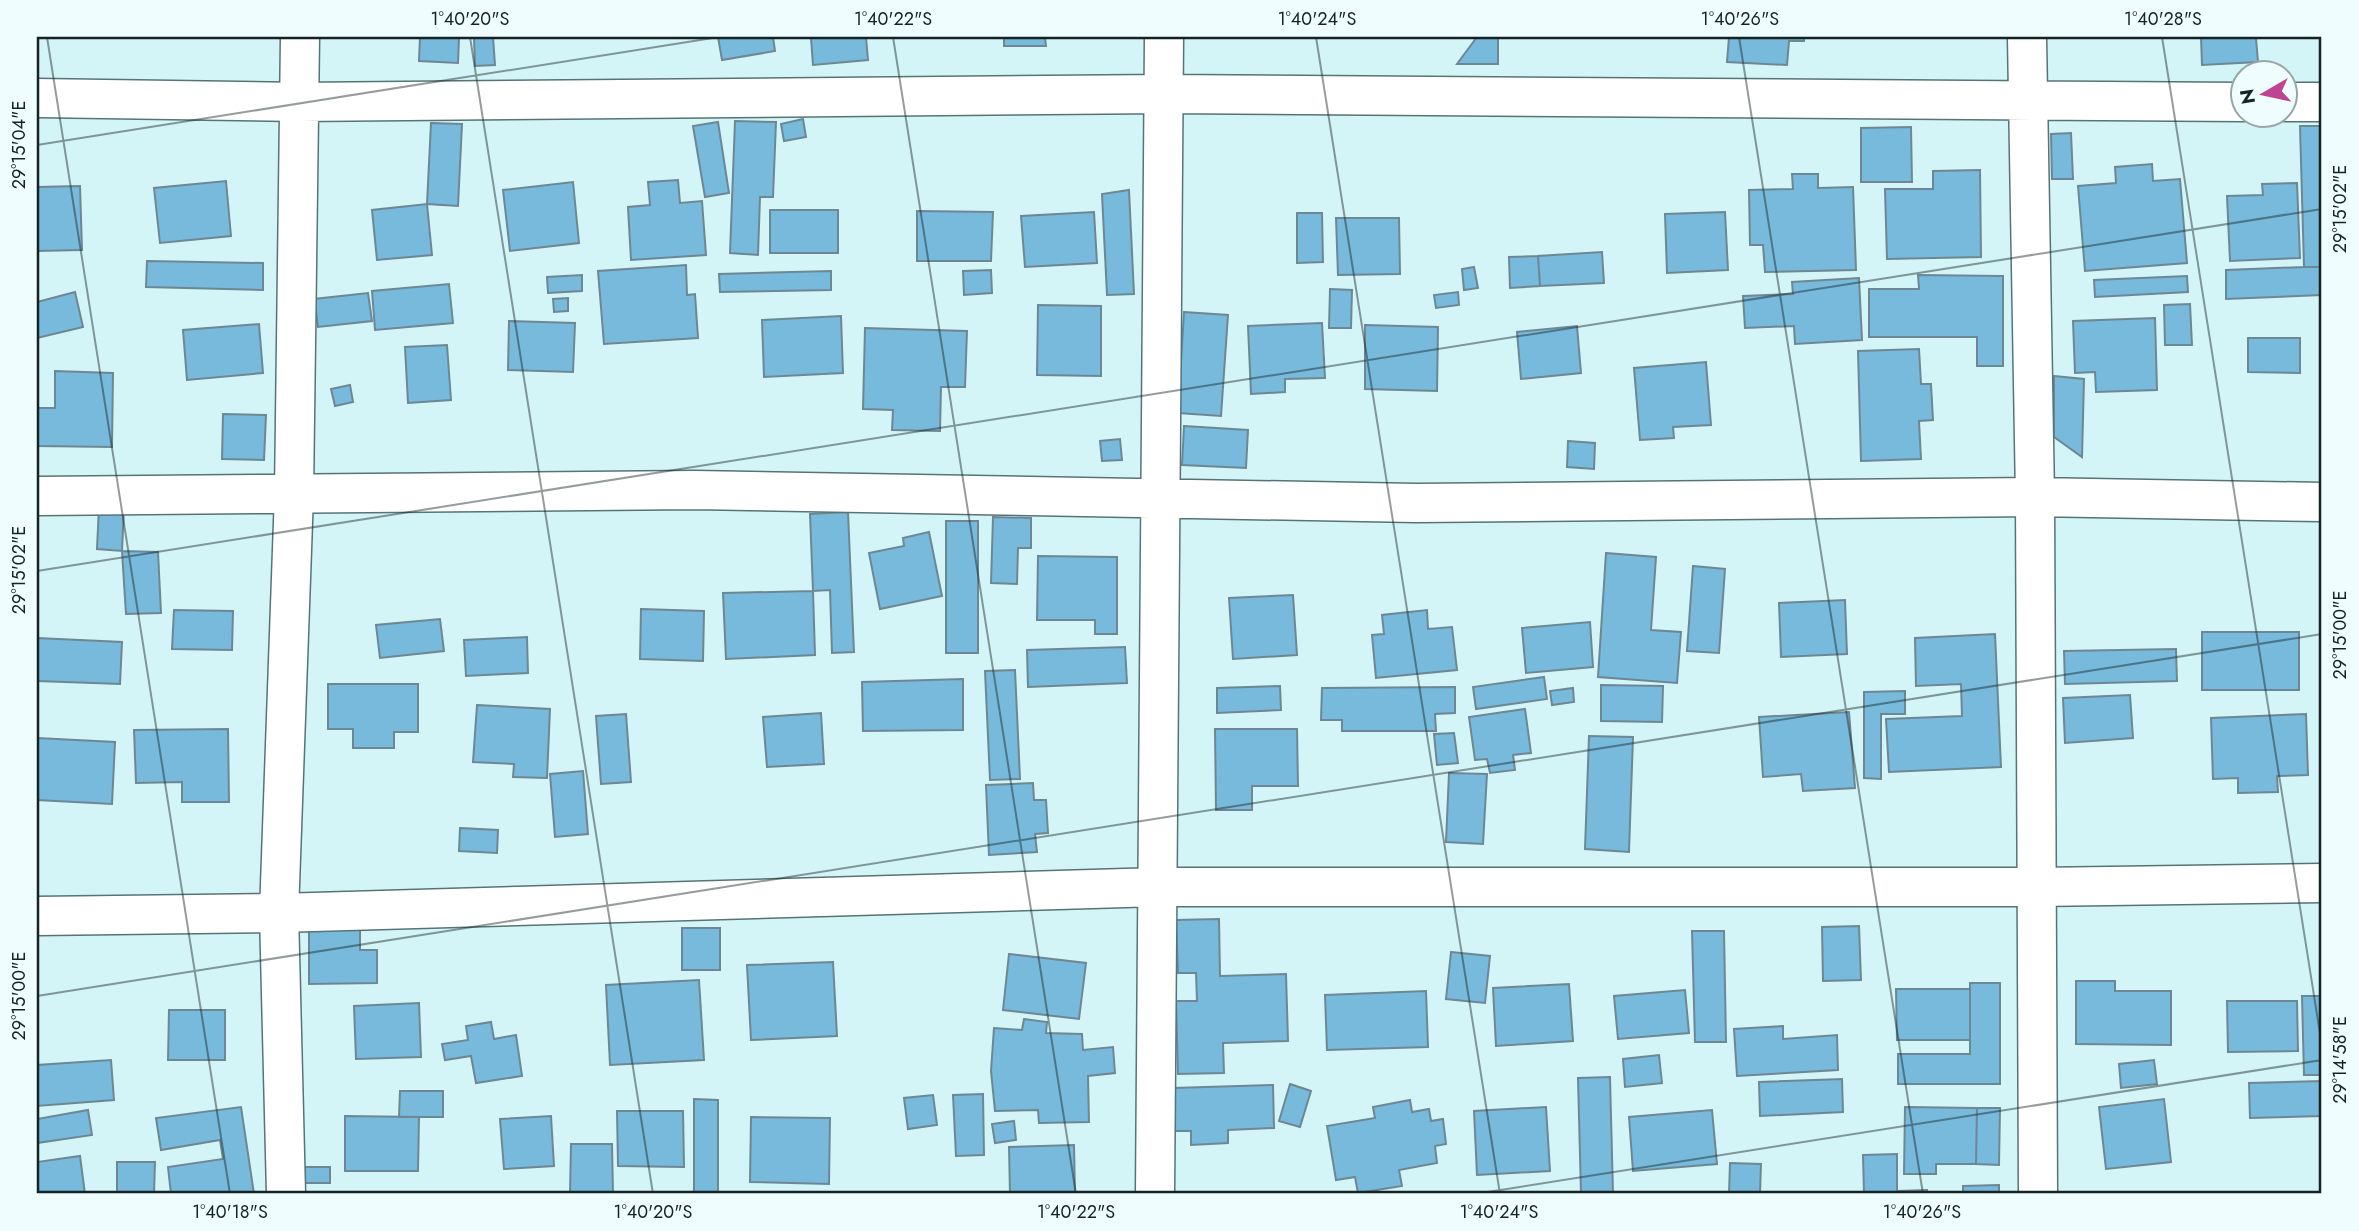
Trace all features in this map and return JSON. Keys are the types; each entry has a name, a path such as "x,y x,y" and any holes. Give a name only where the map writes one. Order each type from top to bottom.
{"street":[{"path":"286,1194 279,913 294,494 300,37"},
{"path":"1155,1194 1164,37"},
{"path":"2027,37 2035,497 2038,1194"},
{"path":"37,98 299,102 1164,94 2230,102"},
{"path":"2300,102 2322,103"},
{"path":"37,496 695,490 1416,503 2035,497 2322,502"},
{"path":"37,916 279,913 1159,887 2037,887 2322,883"}],"building":[{"path":"420,37 459,37 458,63 419,61"},
{"path":"493,37 495,65 475,66 474,38"},
{"path":"718,37 773,37 775,51 722,60"},
{"path":"866,37 868,60 813,65 811,38"},
{"path":"1004,37 1045,37 1046,46 1004,46"},
{"path":"1477,37 1498,37 1498,64 1457,64"},
{"path":"1729,37 1804,37 1804,41 1789,41 1787,65 1727,62"},
{"path":"2201,37 2275,37 2256,38 2258,60 2230,60 2230,64 2202,65"},
{"path":"803,119 806,137 784,141 781,124"},
{"path":"735,121 776,122 773,197 760,197 758,255 730,253"},
{"path":"718,122 729,193 705,197 693,126"},
{"path":"431,123 462,124 458,206 427,204"},
{"path":"2300,126 2322,126 2322,267 2304,267"},
{"path":"1911,127 1912,182 1861,182 1861,128"},
{"path":"2071,133 2073,179 2052,179 2051,134"},
{"path":"2152,164 2153,181 2180,179 2187,263 2085,271 2078,186 2116,183 2115,167"},
{"path":"1980,170 1981,257 1887,259 1885,189 1933,189 1933,171"},
{"path":"1792,174 1818,174 1818,188 1853,187 1856,270 1765,272 1763,245 1750,245 1749,190 1793,189"},
{"path":"678,180 680,203 702,201 706,255 631,260 628,207 650,205 648,182"},
{"path":"226,181 231,236 160,243 154,188"},
{"path":"573,182 579,243 510,251 503,190"},
{"path":"2297,183 2300,258 2230,261 2227,196 2263,195 2262,184"},
{"path":"80,186 82,250 37,251 37,187"},
{"path":"1129,190 1134,294 1107,295 1102,194"},
{"path":"427,204 432,255 377,260 372,210"},
{"path":"770,210 838,210 838,253 770,253"},
{"path":"917,211 993,212 991,261 917,261"},
{"path":"1094,212 1097,263 1025,267 1021,216"},
{"path":"1725,212 1728,270 1667,273 1665,214"},
{"path":"1297,213 1322,213 1323,262 1297,263"},
{"path":"1336,218 1399,218 1400,274 1338,275"},
{"path":"1602,252 1604,283 1540,286 1538,256"},
{"path":"1538,256 1540,286 1510,288 1509,257"},
{"path":"147,261 263,263 263,290 146,287"},
{"path":"686,265 687,295 695,294 698,338 604,344 598,271"},
{"path":"1474,267 1478,288 1464,290 1462,269"},
{"path":"2322,267 2322,295 2226,299 2226,270"},
{"path":"991,270 992,293 964,295 963,271"},
{"path":"831,271 831,290 720,292 719,274"},
{"path":"582,275 582,291 548,293 547,277"},
{"path":"1918,275 2003,276 2003,366 1977,366 1977,337 1869,337 1869,289 1919,289"},
{"path":"2187,276 2188,292 2095,297 2094,280"},
{"path":"1859,278 1862,340 1795,344 1794,326 1745,328 1743,296 1793,294 1792,282"},
{"path":"449,284 453,323 375,330 372,291"},
{"path":"1330,289 1352,290 1351,328 1329,328"},
{"path":"75,292 83,327 37,338 37,302"},
{"path":"1458,292 1459,305 1436,308 1434,295"},
{"path":"368,293 372,321 318,327 314,299"},
{"path":"568,298 568,311 554,312 553,299"},
{"path":"2190,304 2192,345 2165,345 2164,305"},
{"path":"1038,305 1101,306 1101,376 1037,375"},
{"path":"1184,312 1228,315 1221,416 1178,413"},
{"path":"841,316 843,373 764,377 762,320"},
{"path":"2155,318 2157,390 2096,392 2095,372 2075,373 2073,321"},
{"path":"509,321 575,323 573,372 508,370"},
{"path":"1322,323 1325,378 1285,379 1285,392 1251,394 1248,326"},
{"path":"259,324 263,373 187,380 183,330"},
{"path":"1365,325 1438,327 1437,391 1365,389"},
{"path":"1577,326 1581,373 1521,379 1517,332"},
{"path":"865,328 967,331 965,387 941,387 940,431 892,430 893,410 863,409"},
{"path":"2248,338 2300,338 2300,373 2248,372"},
{"path":"447,345 451,400 408,403 405,347"},
{"path":"1919,349 1921,384 1931,384 1933,420 1919,421 1921,459 1861,461 1858,351"},
{"path":"1706,362 1711,425 1673,427 1674,438 1640,440 1634,368"},
{"path":"55,371 113,373 112,447 37,446 37,408 55,408"},
{"path":"2054,376 2084,379 2082,457 2054,437"},
{"path":"350,385 353,402 335,406 331,389"},
{"path":"223,414 266,415 264,460 222,459"},
{"path":"1184,426 1248,430 1246,468 1182,465"},
{"path":"1120,439 1122,460 1102,461 1100,441"},
{"path":"1568,441 1595,443 1594,469 1567,467"},
{"path":"99,506 124,507 122,551 97,549"},
{"path":"848,512 854,652 832,653 830,590 813,591 810,514"},
{"path":"993,517 1031,518 1031,548 1018,548 1017,584 991,583"},
{"path":"946,521 978,521 978,653 946,653"},
{"path":"929,532 942,596 880,609 869,553 904,546 903,538"},
{"path":"122,551 158,552 161,613 126,614"},
{"path":"1606,553 1656,557 1651,630 1681,632 1677,683 1598,677"},
{"path":"1038,556 1117,557 1117,634 1095,634 1095,620 1037,620"},
{"path":"1693,566 1725,569 1719,653 1687,651"},
{"path":"813,591 815,655 726,659 723,593"},
{"path":"1293,595 1297,655 1233,659 1229,598"},
{"path":"1845,600 1847,654 1781,657 1779,603"},
{"path":"641,609 704,611 703,661 640,659"},
{"path":"174,610 233,611 232,650 172,649"},
{"path":"1427,610 1428,629 1452,627 1457,670 1376,678 1372,635 1384,634 1382,615"},
{"path":"440,619 444,651 380,658 376,625"},
{"path":"1590,622 1593,667 1526,673 1522,628"},
{"path":"2202,632 2299,632 2299,690 2202,690"},
{"path":"1995,634 2001,767 1889,772 1886,719 1962,716 1961,684 1916,686 1915,638"},
{"path":"527,637 528,673 466,676 464,640"},
{"path":"37,638 122,642 120,684 37,681"},
{"path":"1125,647 1127,683 1028,687 1027,650"},
{"path":"2176,649 2177,681 2065,684 2064,651"},
{"path":"1015,670 1020,779 990,780 985,671"},
{"path":"1544,677 1547,699 1476,709 1473,687"},
{"path":"963,679 963,730 863,731 862,682"},
{"path":"328,684 418,684 418,732 394,732 394,748 353,748 353,729 328,729"},
{"path":"1601,685 1663,686 1662,722 1601,721"},
{"path":"1280,686 1281,710 1217,713 1217,688"},
{"path":"1455,687 1455,713 1435,714 1436,731 1342,731 1342,720 1321,720 1322,688"},
{"path":"1573,688 1574,702 1552,705 1550,691"},
{"path":"1905,691 1905,714 1881,714 1881,779 1864,778 1864,692"},
{"path":"2130,695 2133,738 2065,743 2063,698"},
{"path":"477,705 550,709 547,778 513,777 514,764 473,762"},
{"path":"1525,709 1531,753 1513,755 1515,770 1490,773 1487,759 1475,760 1469,717"},
{"path":"1849,712 1855,788 1803,791 1801,774 1763,777 1759,717"},
{"path":"821,713 824,764 767,767 763,717"},
{"path":"626,714 631,782 601,784 596,716"},
{"path":"2306,714 2308,775 2277,776 2278,792 2238,793 2238,778 2213,779 2211,718"},
{"path":"228,729 229,802 182,802 182,782 136,783 134,730"},
{"path":"1215,729 1297,729 1298,786 1252,786 1252,810 1216,810"},
{"path":"1454,733 1458,763 1437,765 1434,734"},
{"path":"1589,736 1633,737 1629,852 1585,849"},
{"path":"37,738 115,742 112,804 37,800"},
{"path":"583,771 588,834 555,837 550,774"},
{"path":"1449,773 1487,774 1483,844 1446,842"},
{"path":"1033,783 1034,800 1046,800 1048,833 1035,834 1037,852 989,855 986,785"},
{"path":"460,828 498,830 497,853 459,851"},
{"path":"1219,919 1220,976 1286,974 1288,1041 1223,1043 1224,1073 1178,1074 1176,1001 1197,1001 1196,973 1178,973 1176,920"},
{"path":"309,925 360,925 360,950 377,950 377,983 309,984"},
{"path":"1859,926 1861,980 1823,981 1822,927"},
{"path":"2321,927 2322,927 2322,996"},
{"path":"682,928 720,928 720,970 682,970"},
{"path":"1692,931 1724,931 1726,1042 1695,1042"},
{"path":"1451,952 1490,956 1485,1003 1446,999"},
{"path":"1009,954 1086,963 1079,1019 1003,1010"},
{"path":"833,962 837,1036 751,1040 747,965"},
{"path":"699,980 704,1060 610,1065 606,985"},
{"path":"2076,981 2115,981 2115,991 2171,991 2171,1045 2076,1044"},
{"path":"1970,983 2000,983 2000,1084 1898,1084 1898,1054 1970,1054"},
{"path":"1569,984 1573,1041 1496,1046 1493,988"},
{"path":"1896,989 1970,989 1970,1040 1897,1040"},
{"path":"1685,990 1689,1033 1618,1039 1614,996"},
{"path":"1426,991 1428,1047 1327,1050 1325,995"},
{"path":"2302,996 2322,996 2322,1075 2304,1075"},
{"path":"2227,1001 2297,1001 2298,1051 2228,1052"},
{"path":"419,1003 421,1057 356,1059 354,1006"},
{"path":"169,1010 225,1010 225,1060 168,1060"},
{"path":"1024,1019 1047,1022 1046,1033 1082,1034 1083,1050 1113,1047 1115,1073 1088,1076 1089,1122 1039,1123 1038,1110 995,1111 991,1071 994,1028 1022,1030"},
{"path":"491,1022 494,1039 516,1035 522,1076 476,1083 471,1056 445,1060 442,1044 468,1040 466,1026"},
{"path":"1783,1026 1783,1039 1837,1035 1838,1070 1737,1076 1734,1029"},
{"path":"1659,1055 1662,1083 1625,1087 1623,1059"},
{"path":"111,1060 114,1100 37,1106 37,1065"},
{"path":"2154,1060 2157,1084 2121,1088 2119,1064"},
{"path":"1610,1077 1613,1194 1581,1194 1578,1078"},
{"path":"1842,1079 1843,1112 1760,1116 1759,1082"},
{"path":"2322,1081 2322,1116 2250,1118 2249,1083"},
{"path":"1290,1084 1311,1091 1300,1127 1279,1121"},
{"path":"1273,1085 1274,1128 1228,1130 1228,1143 1191,1145 1191,1131 1175,1131 1173,1088"},
{"path":"400,1091 443,1091 443,1117 399,1117"},
{"path":"983,1094 984,1155 956,1156 953,1095"},
{"path":"933,1095 937,1125 908,1129 904,1098"},
{"path":"694,1099 718,1100 718,1194 694,1194"},
{"path":"2164,1099 2171,1162 2106,1169 2099,1107"},
{"path":"1410,1100 1412,1112 1429,1109 1431,1121 1443,1119 1446,1144 1435,1146 1437,1163 1399,1170 1402,1186 1358,1193 1355,1177 1336,1180 1327,1126 1375,1118 1373,1107"},
{"path":"241,1107 254,1194 171,1194 168,1167 223,1159 220,1140 161,1150 156,1118"},
{"path":"1546,1107 1550,1171 1477,1175 1474,1111"},
{"path":"1905,1107 1977,1108 1976,1164 1936,1164 1936,1174 1904,1174"},
{"path":"1977,1108 2000,1108 1999,1165 1976,1164"},
{"path":"88,1110 92,1135 37,1143 37,1119"},
{"path":"1712,1110 1717,1164 1633,1171 1629,1117"},
{"path":"617,1111 683,1111 684,1167 618,1166"},
{"path":"345,1116 419,1117 418,1171 345,1171"},
{"path":"551,1116 554,1166 504,1169 500,1119"},
{"path":"751,1117 830,1118 829,1184 750,1182"},
{"path":"1014,1121 1016,1140 995,1143 992,1124"},
{"path":"571,1144 612,1144 613,1194 570,1194"},
{"path":"1074,1145 1075,1194 1010,1194 1009,1147"},
{"path":"1897,1154 1897,1191 1927,1190 1927,1194 1864,1194 1863,1155"},
{"path":"80,1156 85,1194 37,1194 37,1162"},
{"path":"117,1162 155,1162 154,1194 117,1194"},
{"path":"1730,1163 1761,1164 1760,1194 1729,1194"},
{"path":"305,1167 330,1167 330,1183 305,1183"},
{"path":"1999,1185 1999,1194 1963,1194 1963,1186"}]}
